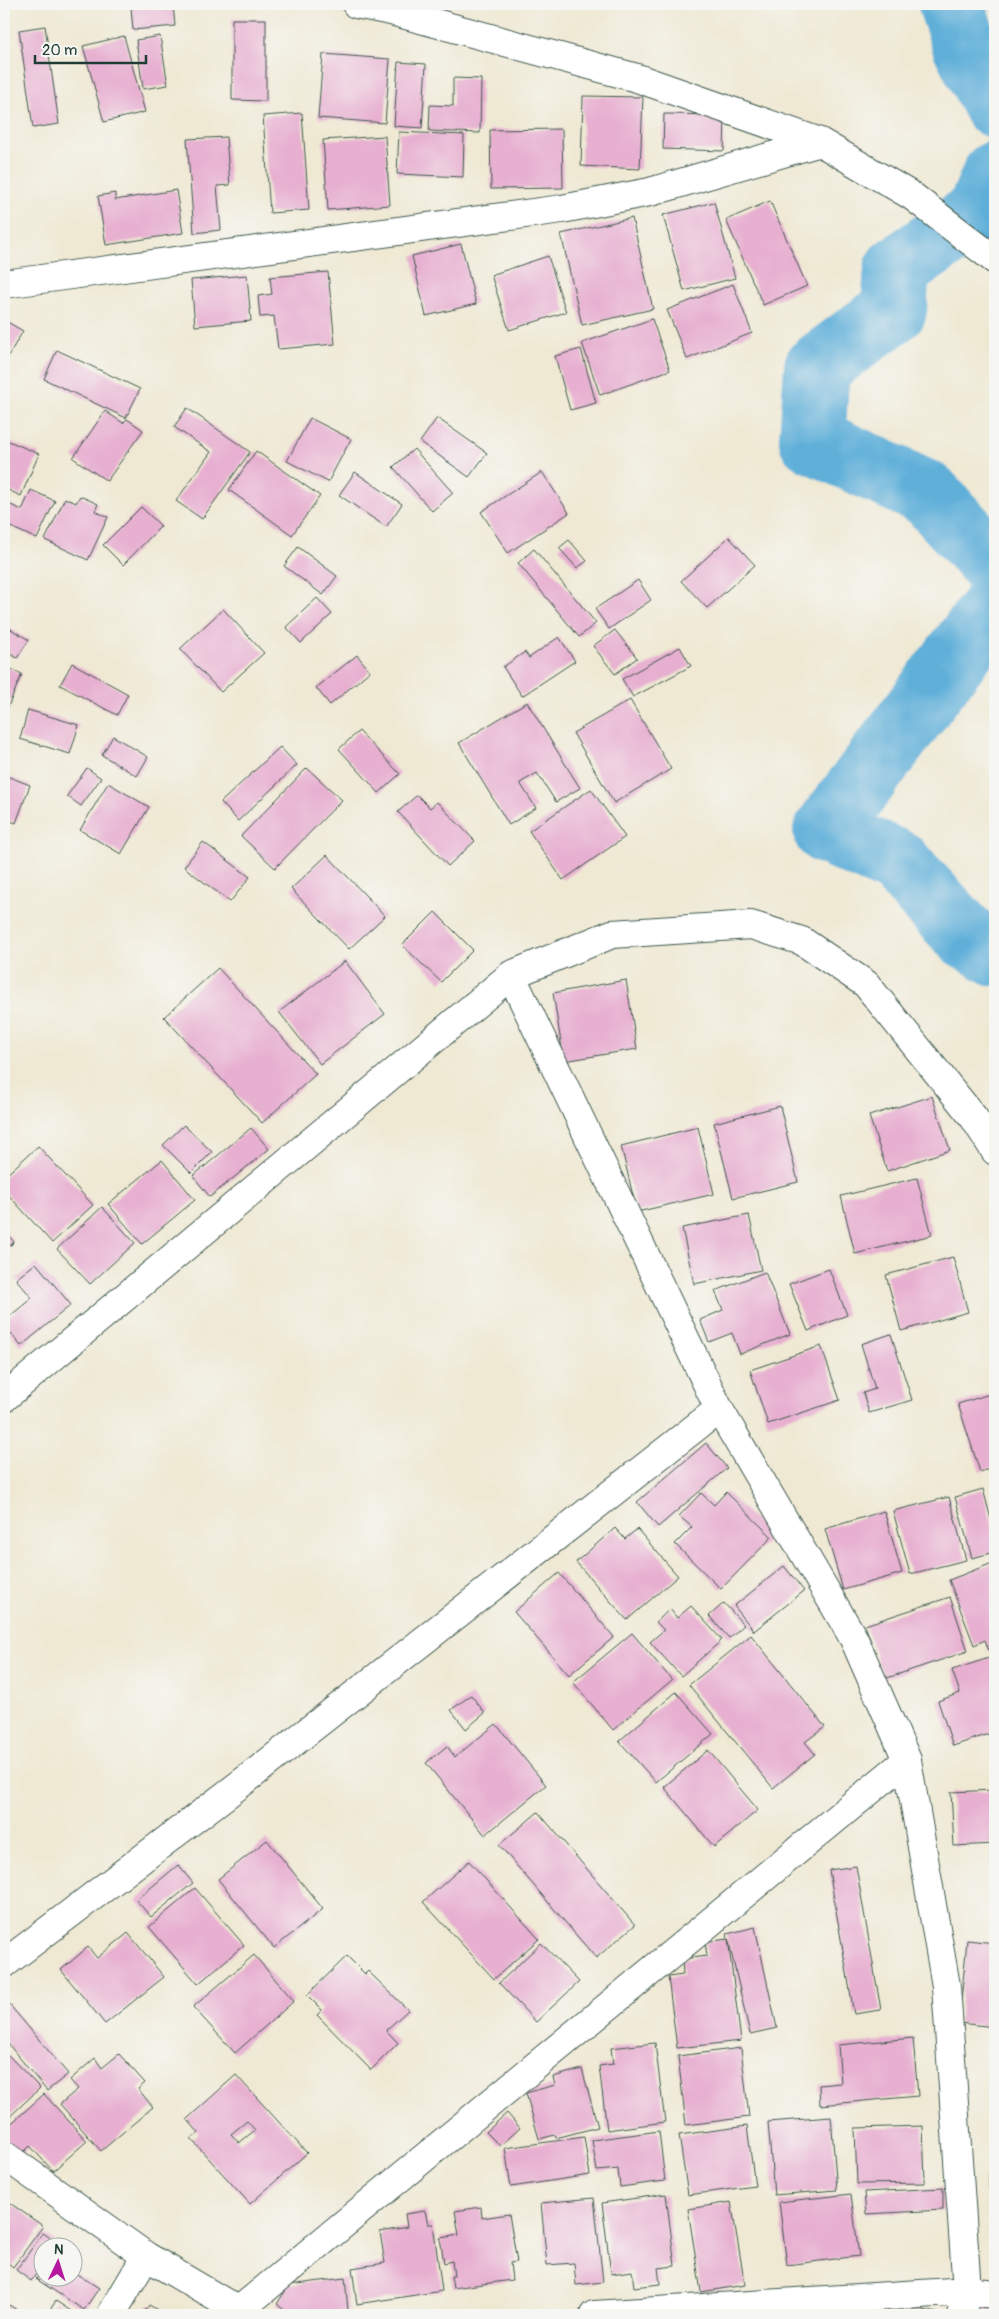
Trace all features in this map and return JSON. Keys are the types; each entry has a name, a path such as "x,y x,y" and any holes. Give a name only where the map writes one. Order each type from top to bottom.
{"street":[{"path":"356,4 637,78 820,142 912,196 995,260"},
{"path":"4,284 562,209 650,192 820,142"},
{"path":"4,1398 511,975 612,934 752,925 802,941 866,984 974,1118 995,1151"},
{"path":"511,975 719,1409 854,1639 906,1760 946,1986 964,2303"},
{"path":"4,1964 252,1775 719,1409"},
{"path":"4,2155 146,2256 241,2313 906,1760"},
{"path":"111,2315 146,2256"},
{"path":"594,2315 964,2303 995,2294"}],"building":[{"path":"173,4 175,26 133,30 131,8"},
{"path":"232,19 266,19 266,101 232,100"},
{"path":"45,26 59,124 33,128 19,30"},
{"path":"124,36 145,112 104,122 83,46"},
{"path":"160,36 168,85 143,89 136,40"},
{"path":"323,54 390,59 385,123 318,118"},
{"path":"398,62 426,64 422,128 394,126"},
{"path":"453,78 481,79 480,133 429,131 430,105 453,106"},
{"path":"583,96 643,97 640,169 581,166"},
{"path":"302,113 309,210 270,213 263,116"},
{"path":"664,114 725,115 724,151 663,149"},
{"path":"562,129 563,188 491,189 490,130"},
{"path":"399,132 464,135 463,177 397,174"},
{"path":"385,136 390,205 328,210 323,140"},
{"path":"226,137 230,185 217,186 221,230 194,233 187,139"},
{"path":"176,190 183,233 106,245 98,196 115,193 115,200"},
{"path":"770,201 807,286 763,305 726,220"},
{"path":"714,202 735,278 684,291 663,215"},
{"path":"632,218 653,309 582,325 561,234"},
{"path":"461,244 476,304 426,316 412,256"},
{"path":"548,256 566,312 509,330 491,275"},
{"path":"328,272 335,344 278,349 274,316 260,317 258,296 272,294 270,277"},
{"path":"247,275 251,321 195,326 191,280"},
{"path":"733,284 752,333 687,359 667,310"},
{"path":"652,319 670,370 600,395 582,343"},
{"path":"4,320 23,331 4,363"},
{"path":"581,349 596,403 570,410 555,356"},
{"path":"57,350 140,389 126,418 44,379"},
{"path":"187,408 250,452 202,519 176,501 211,452 174,427"},
{"path":"105,411 123,423 127,419 143,430 107,481 73,458"},
{"path":"310,418 351,439 328,482 287,461"},
{"path":"437,418 487,453 469,477 420,442"},
{"path":"4,439 39,454 21,496 4,488"},
{"path":"414,449 453,493 432,511 393,467"},
{"path":"256,451 320,496 292,535 229,490"},
{"path":"355,472 402,504 386,527 339,495"},
{"path":"542,472 569,513 508,553 481,512"},
{"path":"31,490 55,501 37,539 4,524 4,502 22,510"},
{"path":"80,496 98,504 95,511 108,517 88,560 45,540 65,498 76,503"},
{"path":"141,507 161,526 123,565 103,545"},
{"path":"729,537 755,565 707,608 681,581"},
{"path":"569,540 587,561 577,568 559,548"},
{"path":"298,547 337,576 323,595 284,566"},
{"path":"534,549 596,623 579,637 518,563"},
{"path":"638,580 651,600 609,629 595,609"},
{"path":"317,598 332,614 301,643 286,627"},
{"path":"223,609 264,653 221,692 180,649"},
{"path":"4,625 29,640 17,658 4,650"},
{"path":"615,630 637,658 615,674 593,646"},
{"path":"559,637 575,661 522,696 503,667 525,652 529,658"},
{"path":"680,647 691,666 633,697 622,679"},
{"path":"357,655 370,671 330,705 316,688"},
{"path":"72,663 128,694 117,715 60,685"},
{"path":"4,666 22,674 4,716"},
{"path":"630,700 671,769 614,803 573,733"},
{"path":"527,702 580,788 556,802 537,773 520,783 536,808 509,825 459,743"},
{"path":"28,710 79,725 70,754 20,739"},
{"path":"359,731 400,774 379,793 339,749"},
{"path":"113,736 148,757 137,776 102,755"},
{"path":"280,747 297,765 238,821 221,802"},
{"path":"87,768 101,778 81,806 67,796"},
{"path":"307,768 342,800 275,868 241,836"},
{"path":"4,775 30,785 16,823 4,819"},
{"path":"108,783 149,807 121,854 80,830"},
{"path":"591,789 625,837 563,880 529,831"},
{"path":"417,795 430,808 437,802 475,841 448,866 398,812"},
{"path":"203,842 250,877 230,902 184,867"},
{"path":"327,855 385,916 349,949 291,889"},
{"path":"435,912 473,950 441,982 402,945"},
{"path":"345,961 385,1014 320,1064 279,1012"},
{"path":"218,968 316,1074 262,1123 164,1017"},
{"path":"626,980 637,1049 564,1061 553,993"},
{"path":"932,1096 950,1150 887,1171 869,1116"},
{"path":"780,1106 798,1182 733,1198 714,1123"},
{"path":"184,1125 212,1152 191,1173 163,1145"},
{"path":"698,1127 714,1194 637,1212 621,1146"},
{"path":"251,1128 269,1149 210,1197 193,1176"},
{"path":"38,1146 93,1205 52,1243 4,1190 4,1177"},
{"path":"162,1160 195,1200 142,1244 108,1204"},
{"path":"917,1178 932,1235 855,1254 841,1196"},
{"path":"102,1207 135,1243 90,1284 57,1249"},
{"path":"749,1215 761,1270 694,1284 682,1228"},
{"path":"4,1230 14,1242 4,1251"},
{"path":"953,1257 968,1312 901,1331 886,1275"},
{"path":"36,1263 71,1305 21,1346 4,1325 4,1321 32,1298 16,1279"},
{"path":"829,1269 847,1315 808,1331 789,1284"},
{"path":"765,1272 790,1334 740,1354 732,1333 709,1342 700,1320 723,1310 715,1291"},
{"path":"891,1334 912,1400 869,1413 863,1393 875,1389 861,1344"},
{"path":"821,1346 840,1400 768,1424 750,1370"},
{"path":"993,1393 995,1399 995,1467 980,1472 958,1404"},
{"path":"706,1443 727,1468 658,1527 637,1502"},
{"path":"983,1489 995,1534 995,1552 972,1558 955,1497"},
{"path":"726,1492 772,1537 721,1589 675,1544 692,1527 679,1516 701,1493 714,1505"},
{"path":"949,1497 966,1560 910,1574 893,1511"},
{"path":"884,1511 902,1573 843,1590 825,1529"},
{"path":"615,1528 625,1539 637,1529 678,1576 627,1620 576,1562"},
{"path":"995,1562 995,1649 989,1651 985,1640 974,1645 949,1580"},
{"path":"784,1566 804,1591 754,1631 734,1606"},
{"path":"559,1573 614,1637 569,1675 514,1612"},
{"path":"950,1597 968,1651 884,1679 865,1625"},
{"path":"724,1603 744,1625 729,1638 709,1616"},
{"path":"691,1606 722,1640 681,1676 650,1642 664,1630 656,1622 670,1609 677,1618"},
{"path":"632,1633 672,1680 613,1730 573,1682"},
{"path":"751,1635 825,1727 805,1742 815,1754 773,1788 689,1685"},
{"path":"995,1656 995,1732 953,1746 938,1701 960,1693 952,1670"},
{"path":"676,1692 713,1734 656,1782 619,1741"},
{"path":"471,1695 485,1713 466,1729 451,1710"},
{"path":"496,1724 546,1785 485,1835 426,1763 447,1746 455,1757"},
{"path":"708,1750 758,1810 714,1847 664,1787"},
{"path":"995,1790 995,1844 954,1846 951,1792"},
{"path":"538,1812 635,1925 596,1958 499,1845"},
{"path":"267,1840 323,1909 274,1948 218,1879"},
{"path":"992,1858 995,1858 995,1896 994,1896"},
{"path":"469,1861 539,1939 494,1979 423,1902"},
{"path":"178,1865 193,1883 151,1917 136,1900"},
{"path":"856,1866 881,2010 854,2014 829,1870"},
{"path":"195,1888 244,1945 198,1984 149,1927"},
{"path":"755,1927 777,2028 750,2034 727,1934"},
{"path":"128,1933 164,1977 105,2024 61,1970 88,1947 97,1958"},
{"path":"728,1939 741,2041 677,2048 668,1977 683,1975 682,1959 707,1956 705,1942"},
{"path":"967,1940 995,1943 995,2027 959,2023"},
{"path":"541,1943 579,1982 536,2022 499,1983"},
{"path":"254,1955 294,2001 235,2053 193,2007"},
{"path":"347,1956 365,1974 368,1971 408,2010 386,2030 398,2043 371,2070 317,2015 322,2010 307,1995"},
{"path":"8,2003 68,2074 47,2091 4,2039 4,2006"},
{"path":"913,2038 918,2096 820,2105 819,2085 841,2083 838,2045"},
{"path":"655,2043 665,2122 607,2130 599,2066 613,2064 611,2048"},
{"path":"741,2048 749,2117 686,2125 678,2056"},
{"path":"119,2054 145,2083 138,2089 153,2107 101,2151 60,2104 78,2089 70,2080 95,2058 102,2068"},
{"path":"8,2055 40,2088 4,2122 4,2058"},
{"path":"582,2069 598,2127 556,2138 555,2135 539,2139 526,2093 555,2085 553,2077"},
{"path":"236,2075 307,2153 250,2204 191,2139 199,2133 187,2119","holes":["247,2121 255,2130 239,2143 231,2134"]},
{"path":"44,2094 87,2141 53,2171 30,2146 21,2155 4,2136 4,2130"},
{"path":"507,2113 520,2128 500,2146 486,2132"},
{"path":"831,2117 837,2190 774,2195 768,2122"},
{"path":"747,2126 755,2186 688,2195 679,2135"},
{"path":"923,2126 925,2183 857,2184 855,2128"},
{"path":"659,2131 665,2181 620,2187 618,2169 597,2171 592,2140"},
{"path":"584,2137 590,2175 511,2187 505,2148"},
{"path":"989,2173 995,2173 995,2191 989,2190"},
{"path":"943,2188 943,2210 866,2214 864,2192"},
{"path":"666,2194 675,2266 658,2268 660,2284 634,2287 632,2271 611,2274 602,2203"},
{"path":"851,2194 859,2256 787,2265 779,2202"},
{"path":"594,2198 603,2282 576,2285 574,2263 547,2265 541,2203"},
{"path":"4,2199 43,2226 36,2236 32,2236 32,2241 13,2267 4,2260"},
{"path":"731,2202 745,2285 701,2292 688,2209"},
{"path":"481,2207 482,2218 509,2214 517,2262 510,2263 512,2280 453,2288 451,2276 454,2276 452,2261 444,2263 440,2238 459,2235 455,2211"},
{"path":"425,2211 428,2224 433,2224 442,2291 357,2304 352,2268 385,2263 380,2232 407,2227 405,2214"},
{"path":"32,2248 32,2280 31,2281 16,2270"},
{"path":"82,2277 99,2288 84,2310 47,2286 82,2286"},
{"path":"345,2278 348,2311 290,2315 277,2304 289,2285"},
{"path":"56,2301 77,2315 46,2315"},
{"path":"973,2304 995,2306 995,2315 972,2315"},
{"path":"9,2305 25,2315 4,2315"},
{"path":"149,2305 166,2315 142,2315"},
{"path":"915,2308 941,2314 941,2315 913,2315"}],"waterway":[{"path":"951,4 965,45 995,105"},
{"path":"995,174 979,212 897,269 894,310 817,367 812,440 928,494 995,567"},
{"path":"995,605 826,831 897,862 965,935 995,953"}]}
